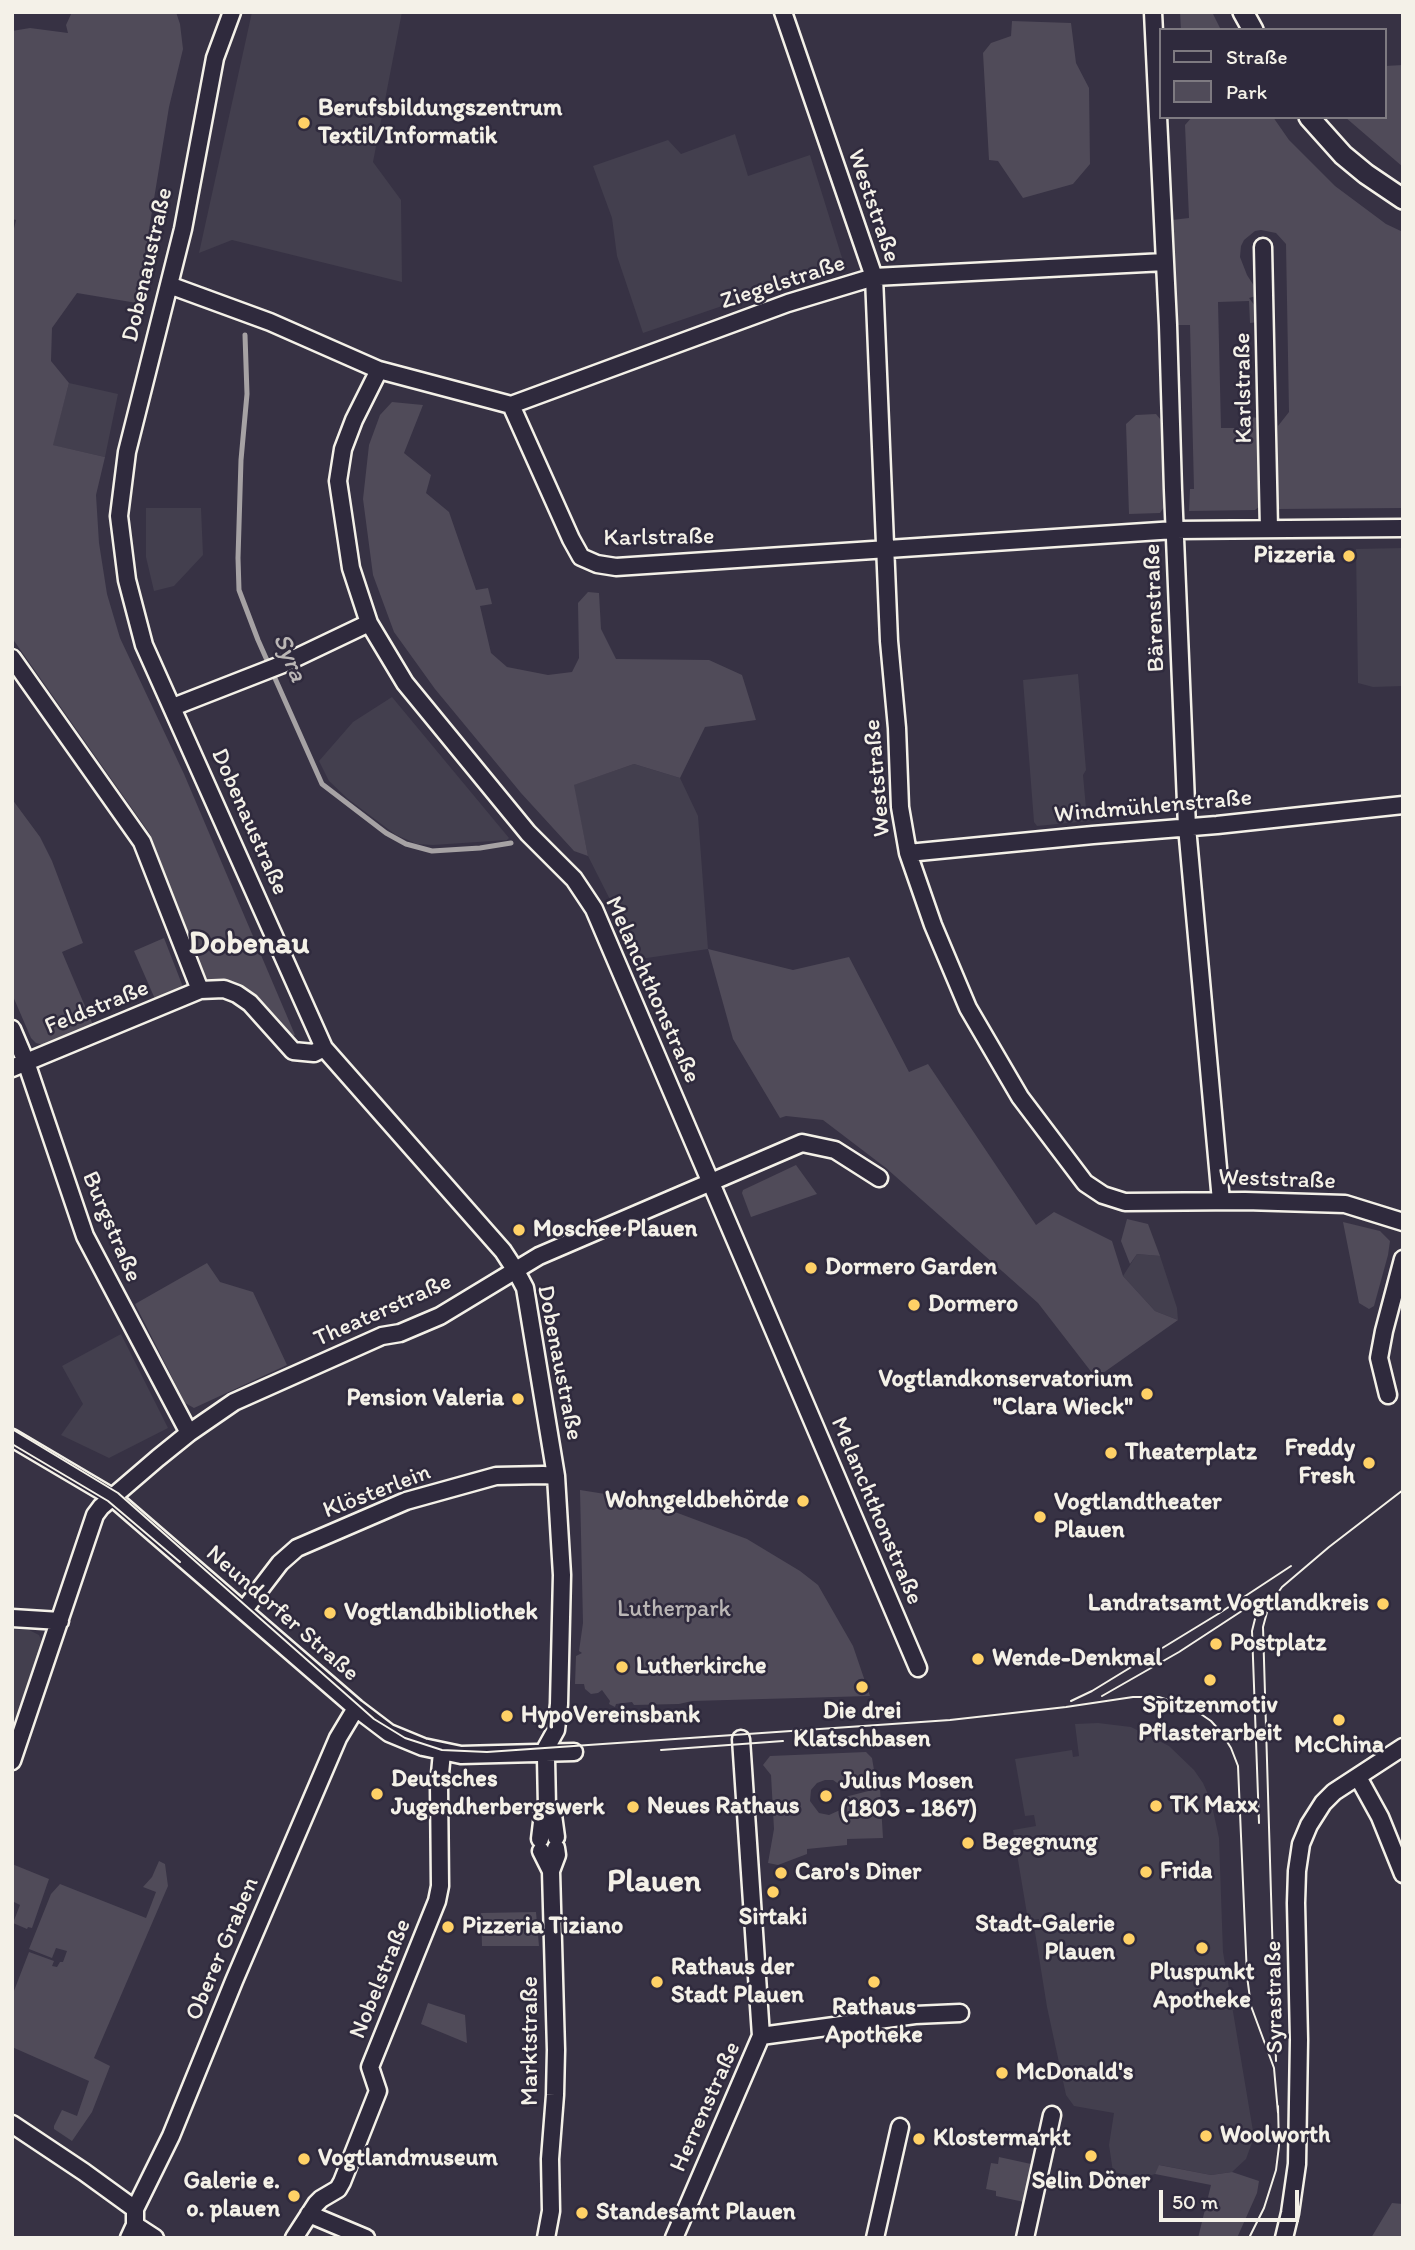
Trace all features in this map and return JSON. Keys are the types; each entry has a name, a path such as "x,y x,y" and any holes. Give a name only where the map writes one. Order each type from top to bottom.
{"street":[{"name":"Dobenaustraße","path":"232,12 215,58 183,229 129,441 119,516 127,580 144,645 324,1048 503,1251 525,1288 556,1476 562,1575 559,1704 556,1730 546,1753"},
{"name":"Weststraße","path":"783,12 874,277 889,641 897,728 900,807 908,853 933,925 968,1008 1020,1097 1085,1183 1103,1195 1125,1202 1345,1204 1403,1222"},
{"name":"Bärenstraße","path":"1153,12 1187,827 1221,1201"},
{"path":"1243,12 1252,28"},
{"path":"1311,119 1343,155 1403,199"},
{"name":"Karlstraße","path":"1263,247 1269,529"},
{"name":"Ziegelstraße","path":"511,405 788,303 874,277 1165,262"},
{"path":"169,285 270,322 379,370 511,405"},
{"name":"Melanchthonstraße","path":"379,370 343,449 338,481 351,568 369,623 405,683 528,833 574,879 594,909 918,1668"},
{"name":"Karlstraße","path":"511,405 570,539 581,557 597,564 616,567 1175,530 1403,528"},
{"path":"173,707 282,664 369,623"},
{"path":"12,658 142,842 200,990 224,989 237,993 250,1003 293,1051 314,1053 324,1048"},
{"name":"Windmühlenstraße","path":"908,853 1403,805"},
{"name":"Feldstraße","path":"19,1065 200,990"},
{"name":"Burgstraße","path":"12,1029 19,1065 85,1236 189,1433"},
{"name":"Theaterstraße","path":"12,1761 92,1522 101,1507 189,1433 234,1402 382,1336 400,1333 440,1316 539,1256 802,1143 835,1150 878,1178"},
{"path":"1388,1395 1379,1358 1403,1259"},
{"name":"Neundorfer Straße","path":"12,1438 113,1497 356,1708 404,1741 442,1752 487,1755 574,1752"},
{"name":"Klösterlein","path":"244,1610 280,1563 297,1548 406,1502 496,1476 556,1476"},
{"path":"12,1618 60,1621"},
{"name":"Oberer Graben","path":"133,2224 233,1981 338,1738 356,1708"},
{"name":"Herrenstraße","path":"674,2238 761,2036 741,1739"},
{"name":"Syrastraße","path":"1284,2238 1297,2158 1299,2040 1296,1903 1301,1844 1316,1813 1334,1792 1403,1747"},
{"name":"Nobelstraße","path":"294,2238 321,2199 338,2189 342,2182 378,2091 370,2067 437,1901 440,1886 439,1785 442,1752"},
{"name":"Marktstraße","path":"546,1753 547,1807 553,1815 548,1844 557,1855 551,1871 556,2050 550,2159 551,2211 547,2238"},
{"path":"1358,1777 1380,1817 1403,1874"},
{"path":"761,2036 915,2015 960,2014"},
{"path":"1025,2238 1052,2115"},
{"path":"12,2124 84,2172 133,2224 155,2238"},
{"path":"875,2238 900,2127"},
{"path":"309,2214 366,2238"}],"shaded area":[{"name":"Berufsbildungszentrum Textil/Informatik","path":"252,12 402,12 373,162 401,200 402,282 232,240 199,253"},
{"path":"735,134 748,176 810,155 843,261 775,288 643,333 617,256 612,218 593,166 668,140 681,154"},
{"path":"69,383 118,394 105,457 52,445"},
{"path":"146,508 201,508 203,555 174,586 154,591 146,557"},
{"path":"1403,548 1403,686 1373,687 1358,683 1356,549"},
{"path":"1078,674 1086,770 1083,775 1089,821 1037,826 1034,822 1023,680"},
{"path":"392,697 509,838 507,840 417,844 396,835 329,781 319,761 353,722"},
{"path":"634,764 680,778 698,816 708,949 640,959 588,856 573,785"},
{"path":"1137,1254 1160,1256 1177,1308 1178,1320 1155,1311 1123,1276"},
{"path":"121,1334 168,1428 109,1458 61,1435 83,1404 62,1366"},
{"path":"12,1629 29,1630 39,1635 42,1642 12,1730"},
{"name":"Stadt-Galerie Plauen","path":"1098,1723 1131,1727 1169,1746 1194,1770 1211,1801 1219,1838 1223,1952 1254,2137 1246,2159 1232,2172 1211,2175 1160,2165 1155,2174 1142,2178 1113,2172 1109,2145 1114,2113 1074,2106 1066,2095 1047,2007 1034,1926 1039,1924 1039,1919 1028,1920 1013,1830 1036,1826 1034,1815 1025,1816 1015,1759 1072,1750 1073,1757 1079,1756 1075,1724"}],"green space":[{"path":"72,12 176,12 183,49 169,107 137,303 77,293 52,328 51,361 69,383 53,445 105,457 96,495 99,543 107,594 120,638 184,774 295,1035 292,1037 287,1036 267,1007 256,997 239,987 205,979 195,961 150,834 12,638 12,237 16,220 12,219 12,31 30,28 68,33 66,25"},
{"path":"1180,12 1212,12 1220,28 1181,28"},
{"path":"1012,21 1071,23 1076,63 1089,88 1090,164 1073,184 1023,198 998,161 989,160 983,53 991,43 1011,36"},
{"path":"1403,65 1403,167 1347,119 1387,119 1387,66"},
{"path":"1190,119 1274,119 1289,140 1335,186 1386,224 1403,232 1403,508 1277,509 1278,426 1289,412 1286,244 1276,233 1261,230 1255,231 1244,240 1240,257 1247,275 1260,295 1249,298 1255,306 1258,322 1250,323 1249,301 1218,302 1221,428 1251,428 1251,417 1258,418 1260,506 1255,510 1189,511 1190,489 1194,489 1190,325 1176,325 1172,220 1189,218 1185,125"},
{"path":"392,402 423,405 404,453 431,475 426,493 449,512 476,590 488,588 492,604 480,606 491,653 507,667 548,675 572,672 579,658 578,603 588,592 599,593 601,629 616,659 709,660 742,675 756,720 705,727 680,778 634,764 574,785 588,856 574,851 521,793 435,689 394,632 373,575 363,499 369,445 380,415"},
{"path":"1156,414 1161,420 1164,507 1160,513 1129,514 1126,424 1136,415"},
{"path":"12,799 40,837 52,861 83,943 62,952 93,1025 44,1045 31,1038 12,994"},
{"path":"164,938 183,987 155,999 134,951"},
{"path":"708,949 793,970 849,957 909,1072 928,1064 1036,1225 1054,1212 1112,1241 1123,1276 1155,1311 1178,1320 1096,1378 1038,1303 886,1168 823,1120 786,1116 780,1118 733,1039"},
{"path":"796,1165 817,1194 751,1217 743,1190"},
{"path":"1127,1219 1148,1224 1160,1256 1137,1254 1130,1264 1121,1241"},
{"path":"1343,1222 1380,1231 1390,1241 1374,1306 1369,1309 1359,1303"},
{"path":"207,1263 220,1282 253,1292 287,1365 194,1408 185,1403 135,1304"},
{"name":"Lutherpark","path":"580,1490 643,1500 747,1539 800,1571 818,1585 853,1646 870,1696 692,1701 679,1704 634,1705 632,1702 616,1704 615,1707 609,1704 610,1701 602,1690 591,1694 584,1684 575,1684 576,1656 582,1653 579,1651 583,1623"},
{"path":"866,1752 872,1758 874,1770 848,1786 833,1780 817,1783 811,1790 810,1801 819,1813 829,1815 840,1810 845,1797 880,1788 883,1838 847,1839 847,1845 807,1849 807,1854 778,1865 768,1863 774,1829 771,1775 763,1765 770,1756"},
{"path":"159,1861 165,1864 168,1886 94,2058 110,2066 92,2112 72,2141 54,2129 54,2126 62,2110 77,2116 89,2081 12,2047 12,1996 29,1952 54,1961 52,1966 57,1967 63,1962 67,1951 56,1948 52,1958 29,1949 51,1894 60,1884 146,1918 156,1892 143,1887 152,1877"},
{"path":"12,1864 49,1879 32,1928 27,1929 13,1923 20,1905 12,1901"},
{"path":"536,1912 539,1946 482,1946 481,1913"},
{"path":"428,2003 465,2015 467,2043 421,2024"},
{"path":"999,2157 1031,2164 1024,2202 996,2196 996,2191 986,2189 991,2163 998,2164"},
{"path":"1159,2165 1211,2175 1232,2172 1259,2181 1257,2193 1237,2238 1198,2238 1211,2185 1155,2174"},
{"path":"1392,2203 1403,2204 1403,2238 1371,2238"}],"waterway":[{"name":"Syra","path":"245,335 247,394 241,460 239,590 258,640 322,784 386,833 406,844 432,851 511,843"}],"tram line":[{"path":"12,1429 118,1493 374,1719 405,1738 442,1750 487,1752 950,1720 1133,1697 1159,1697 1192,1708 1221,1732 1238,1766 1247,1976 1251,2006 1274,2068 1278,2113"},
{"path":"12,1444 108,1501 180,1562"},
{"path":"1276,2061 1263,1627 1269,1605 1282,1587 1403,1490"},
{"path":"1071,1701 1218,1614 1291,1566"},
{"path":"1102,1696 1179,1652 1254,1603"},
{"path":"1257,1611 1252,1631 1259,1823"},
{"path":"661,1750 783,1741"},
{"path":"1249,2238 1264,2208 1276,2170 1279,2146 1278,2106"}],"place":[{"name":"Berufsbildungszentrum Textil/Informatik","path":"304,123"},
{"name":"Pizzeria","path":"1349,556"},
{"name":"Moschee Plauen","path":"519,1230"},
{"name":"Dormero Garden","path":"811,1268"},
{"name":"Dormero","path":"914,1305"},
{"name":"Vogtlandkonservatorium \"Clara Wieck\"","path":"1147,1394"},
{"name":"Pension Valeria","path":"518,1399"},
{"name":"Theaterplatz","path":"1111,1453"},
{"name":"Freddy Fresh","path":"1369,1463"},
{"name":"Wohngeldbehörde","path":"803,1501"},
{"name":"Vogtlandtheater Plauen","path":"1040,1517"},
{"name":"Landratsamt Vogtlandkreis","path":"1383,1604"},
{"name":"Vogtlandbibliothek","path":"330,1613"},
{"name":"Postplatz","path":"1216,1644"},
{"name":"Wende-Denkmal","path":"978,1659"},
{"name":"Lutherkirche","path":"622,1667"},
{"name":"Spitzenmotiv Pflasterarbeit","path":"1210,1680"},
{"name":"Die drei Klatschbasen","path":"862,1687"},
{"name":"HypoVereinsbank","path":"507,1716"},
{"name":"McChina","path":"1339,1720"},
{"name":"Deutsches Jugendherbergswerk","path":"377,1794"},
{"name":"Julius Mosen (1803 - 1867)","path":"826,1796"},
{"name":"TK Maxx","path":"1156,1806"},
{"name":"Neues Rathaus","path":"633,1807"},
{"name":"Begegnung","path":"968,1843"},
{"name":"Frida","path":"1146,1872"},
{"name":"Caro's Diner","path":"781,1873"},
{"name":"Sirtaki","path":"773,1892"},
{"name":"Pizzeria Tiziano","path":"448,1927"},
{"name":"Stadt-Galerie Plauen","path":"1129,1939"},
{"name":"Pluspunkt Apotheke","path":"1202,1948"},
{"name":"Rathaus der Stadt Plauen","path":"657,1982"},
{"name":"Rathaus Apotheke","path":"874,1982"},
{"name":"McDonald's","path":"1002,2073"},
{"name":"Woolworth","path":"1206,2136"},
{"name":"Klostermarkt","path":"919,2139"},
{"name":"Selin Döner","path":"1091,2156"},
{"name":"Vogtlandmuseum","path":"304,2159"},
{"name":"Galerie e. o. plauen","path":"294,2196"},
{"name":"Standesamt Plauen","path":"582,2213"}],"district":[{"name":"Dobenau","path":"249,945"},
{"name":"Plauen","path":"654,1883"}]}
